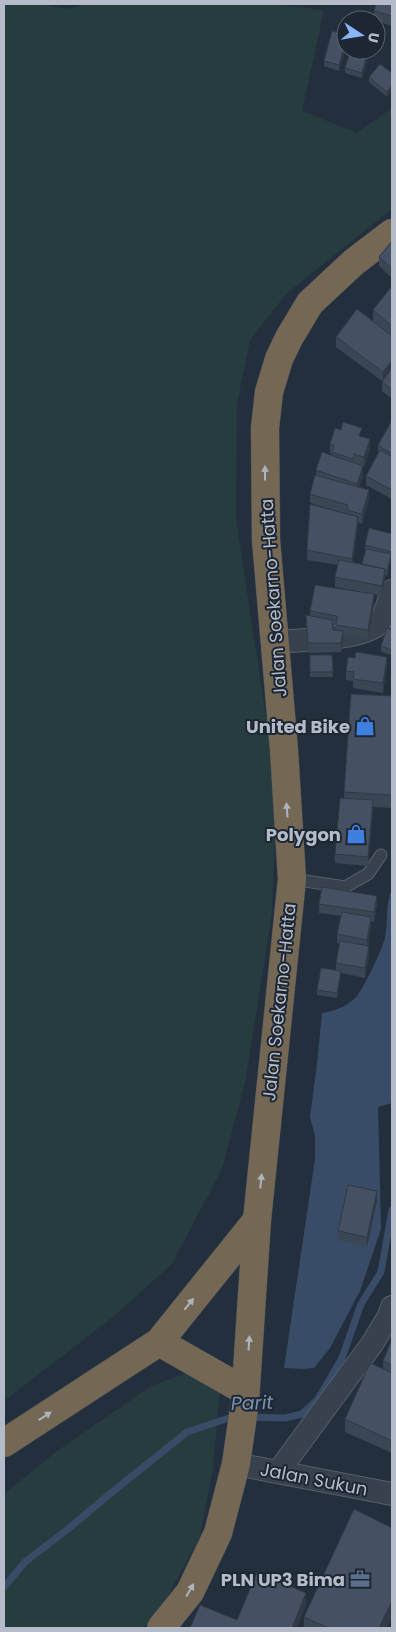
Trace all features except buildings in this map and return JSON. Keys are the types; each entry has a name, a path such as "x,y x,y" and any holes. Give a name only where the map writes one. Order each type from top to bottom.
{"highway":[{"name":"Jalan Soekarno-Hatta","path":"160,1628 190,1592 218,1533 238,1452 245,1396 257,1220 292,880 284,750 266,540 265,428 269,392 279,359 289,338 310,304 354,262 392,232"},
{"path":"4,1443 159,1342 257,1220"},
{"path":"159,1342 245,1396"}],"street":[{"path":"274,642 322,639 360,633 380,622 392,591"},
{"path":"278,1472 372,1344 389,1316 392,1307"},
{"name":"Jalan Sukun","path":"238,1452 278,1472 392,1494"}],"lane":[{"path":"292,880 345,886 368,874 381,856"}],"green space":[{"path":"4,4 41,4 67,9 86,4 272,4 324,10 302,111 357,133 392,108 392,209 287,293 250,340 237,404 236,519 277,789 272,913 246,1078 222,1169 172,1264 113,1317 4,1401"},
{"path":"189,1372 220,1388 213,1469 200,1536 161,1609 142,1628 4,1628 4,1494 57,1451 151,1386"}],"water":[{"path":"392,889 392,1103 378,1107 381,1229 360,1291 330,1348 314,1368 284,1368 315,1159 315,1136 310,1117 322,1013 336,1010 349,1003 356,997 363,986 377,960 385,938"}],"waterway":[{"name":"Parit","path":"247,1417 285,1418 302,1414 318,1399 342,1358 361,1304 381,1272 392,1210"},
{"name":"Parit","path":"4,1587 25,1562 187,1432 236,1417"}],"place":[{"name":"United Bike","path":"365,726"},
{"name":"Polygon","path":"356,834"},
{"name":"PLN UP3 Bima","path":"360,1579"}]}
